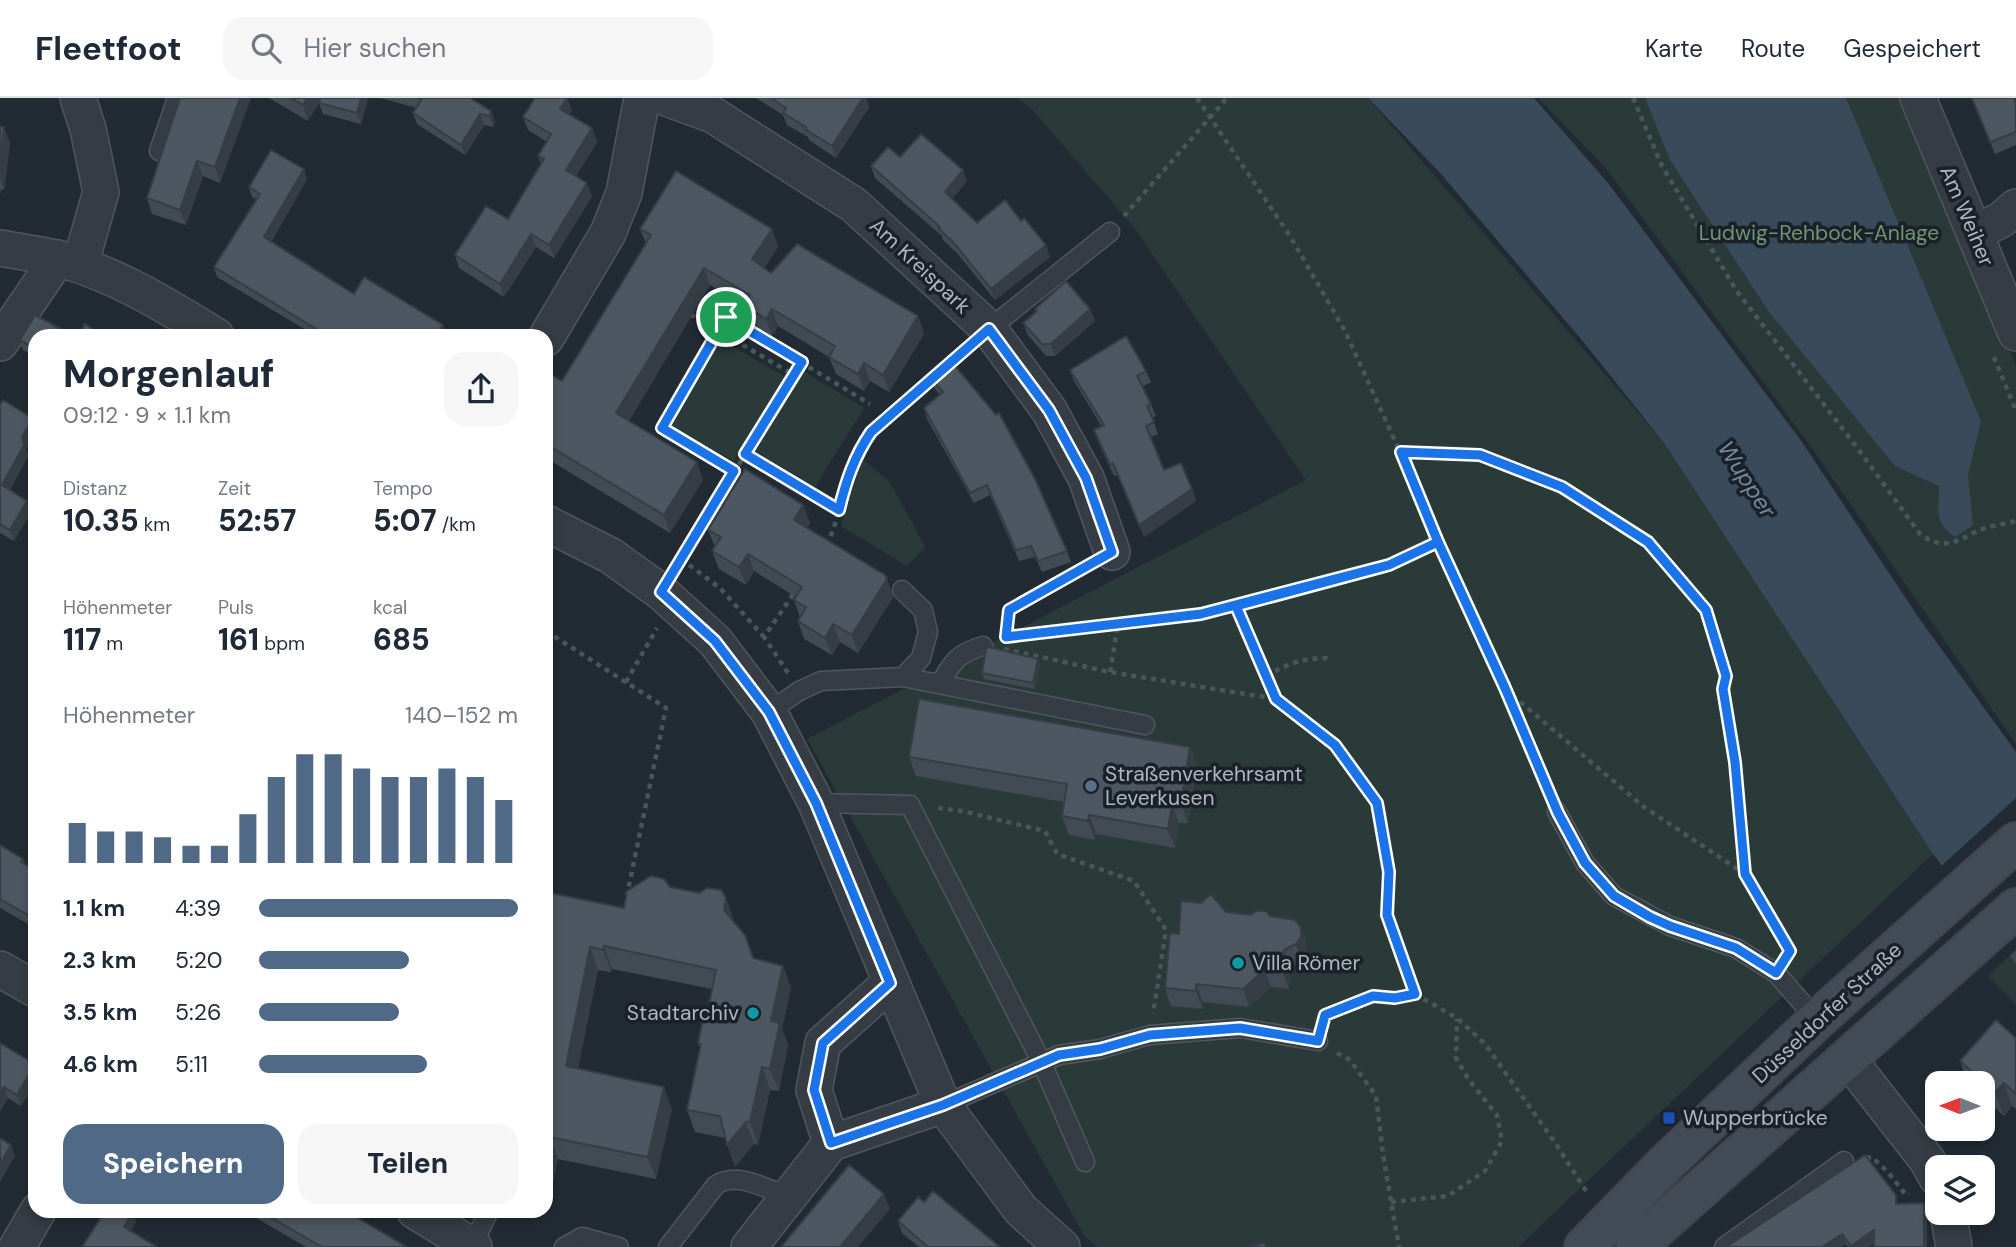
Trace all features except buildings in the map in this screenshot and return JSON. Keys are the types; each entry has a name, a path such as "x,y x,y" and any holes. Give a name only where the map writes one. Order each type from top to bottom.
{"main road":[{"name":"Düsseldorfer Straße","path":"1609,1240 1664,1165 1817,1020 2016,842"},
{"path":"1609,1240 1848,1059 2016,908"},
{"path":"1817,1020 1848,1059"}],"street":[{"path":"3,339 69,262 101,192 88,129 78,98"},
{"path":"551,329 608,233 624,193 642,98"},
{"name":"Am Kreispark","path":"666,98 713,115 854,205 989,329 1049,410 1086,478 1112,552"},
{"name":"Am Weiher","path":"1918,98 2016,333"},
{"path":"1974,233 2001,220 2016,207"},
{"path":"0,248 69,262 155,298 205,329"},
{"path":"553,527 611,556 666,597 715,641 769,712 816,803 943,1105 1021,1210 1062,1247"},
{"path":"0,969 28,985"},
{"path":"831,1143 814,1090 823,1043 890,983"},
{"path":"1848,1059 1925,1157"},
{"path":"749,1247 831,1143 943,1105"},
{"path":"17,1247 34,1218"},
{"path":"426,1218 473,1247"},
{"path":"1950,1225 1954,1247"}],"lane":[{"path":"159,151 177,98"},
{"path":"989,329 1110,232"},
{"path":"902,590 923,610 928,632 921,658 903,677"},
{"path":"940,684 952,662 967,650 983,646"},
{"path":"769,712 799,691 821,681 903,677 1145,725"},
{"path":"816,803 910,805 1042,1063 1085,1162"},
{"path":"1558,813 1585,863 1614,896 1670,926 1736,948 1776,973 1817,1020"},
{"path":"943,1105 1059,1055 1100,1049 1150,1035 1240,1028 1318,1041"},
{"path":"1724,1247 1844,1161"},
{"path":"668,1247 716,1185 724,1180 736,1179 789,1197"},
{"path":"473,1247 486,1218"},
{"path":"564,1247 582,1237 619,1247"}],"path":[{"path":"1197,98 1290,236 1345,331 1401,452 1558,813"},
{"path":"1633,98 1662,166 1736,290 1920,534 1929,541 1954,544 1979,530 2016,521"},
{"path":"1110,232 1226,99"},
{"path":"684,311 794,374"},
{"path":"734,471 662,428 726,317 870,404"},
{"path":"822,552 829,541 848,473 871,432 989,329"},
{"path":"626,682 666,597 680,559 802,362"},
{"path":"1401,452 1480,455 1562,487 1648,542 1706,610 1726,676 1723,689 1735,762 1745,874 1790,951 1776,973"},
{"path":"745,454 839,510"},
{"path":"983,646 1006,637 1201,614 1236,606 1389,565 1438,542"},
{"path":"1006,637 1009,610 1112,552"},
{"path":"680,559 720,588 764,637 799,691"},
{"path":"764,637 800,584"},
{"path":"1236,606 1276,699 1335,745 1377,803 1389,872 1387,915 1415,994 1457,1018 1485,1044 1556,1144 1609,1240"},
{"path":"1110,672 1118,624"},
{"path":"553,635 666,708 625,907"},
{"path":"983,646 1039,655 1110,672 1276,699"},
{"path":"1266,676 1285,665 1308,658 1331,658"},
{"path":"1505,688 1644,807 1745,874"},
{"path":"910,805 962,811 1045,831 1057,854 1134,881 1166,930 1150,1035"},
{"path":"1399,1247 1376,1096 1350,1060 1325,1048 1318,1041 1325,1015 1373,996 1395,998 1415,994"},
{"path":"1391,1202 1448,1196 1485,1171 1502,1141 1497,1115 1469,1080 1456,1058 1457,1018"},
{"path":"1844,1161 1872,1157 1888,1171 1906,1195 1925,1186"}],"green space":[{"path":"1017,98 1368,98 1664,443 1933,854 1518,1247 1098,1247 1085,1237 807,739 1306,480 1136,230 1031,108"},
{"name":"Ludwig-Rehbock-Anlage","path":"1538,98 1908,98 2016,365 2016,744 1811,447 1605,167"},
{"path":"719,339 786,377 734,461 669,426"},
{"path":"803,371 864,408 815,487 756,451"},
{"path":"862,459 890,482 925,547 907,566 841,526"},
{"path":"2010,955 2016,964 2016,1005 1988,976"}],"water":[{"name":"Wupper","path":"1368,98 1534,98 1608,183 1802,442 1921,621 2016,752 2016,964 1933,854 1664,443 1586,345 1441,174"},
{"path":"1645,98 1846,98 1981,421 1968,475 1973,525 1955,537 1943,526 1938,509 1939,486 1895,466 1769,312 1670,160"}],"pier":[{"path":"2016,798 2016,950 2007,958 1939,868"}],"place":[{"name":"Straßenverkehrsamt Leverkusen","path":"1091,786"},
{"name":"Villa Römer","path":"1238,963"},
{"name":"Stadtarchiv","path":"753,1013"},
{"name":"Wupperbrücke","path":"1669,1118"}],"route":[{"path":"726,317 662,428 734,471 661,592 715,641 769,712 816,803 890,983 823,1043 814,1090 831,1143 943,1105 1059,1055 1100,1049 1150,1035 1240,1028 1318,1041 1325,1015 1373,996 1395,998 1415,994 1387,915 1389,872 1377,803 1335,745 1276,699 1236,606 1389,565 1438,542 1505,688 1558,813 1585,863 1614,896 1650,917 1736,948 1776,973 1790,951 1745,874 1735,762 1723,689 1726,676 1706,610 1648,542 1562,487 1480,455 1401,452 1438,542 1389,565 1201,614 1006,637 1009,610 1112,552 1086,478 1049,410 989,329 871,432 848,473 839,510 745,454 802,362 726,317"}]}
